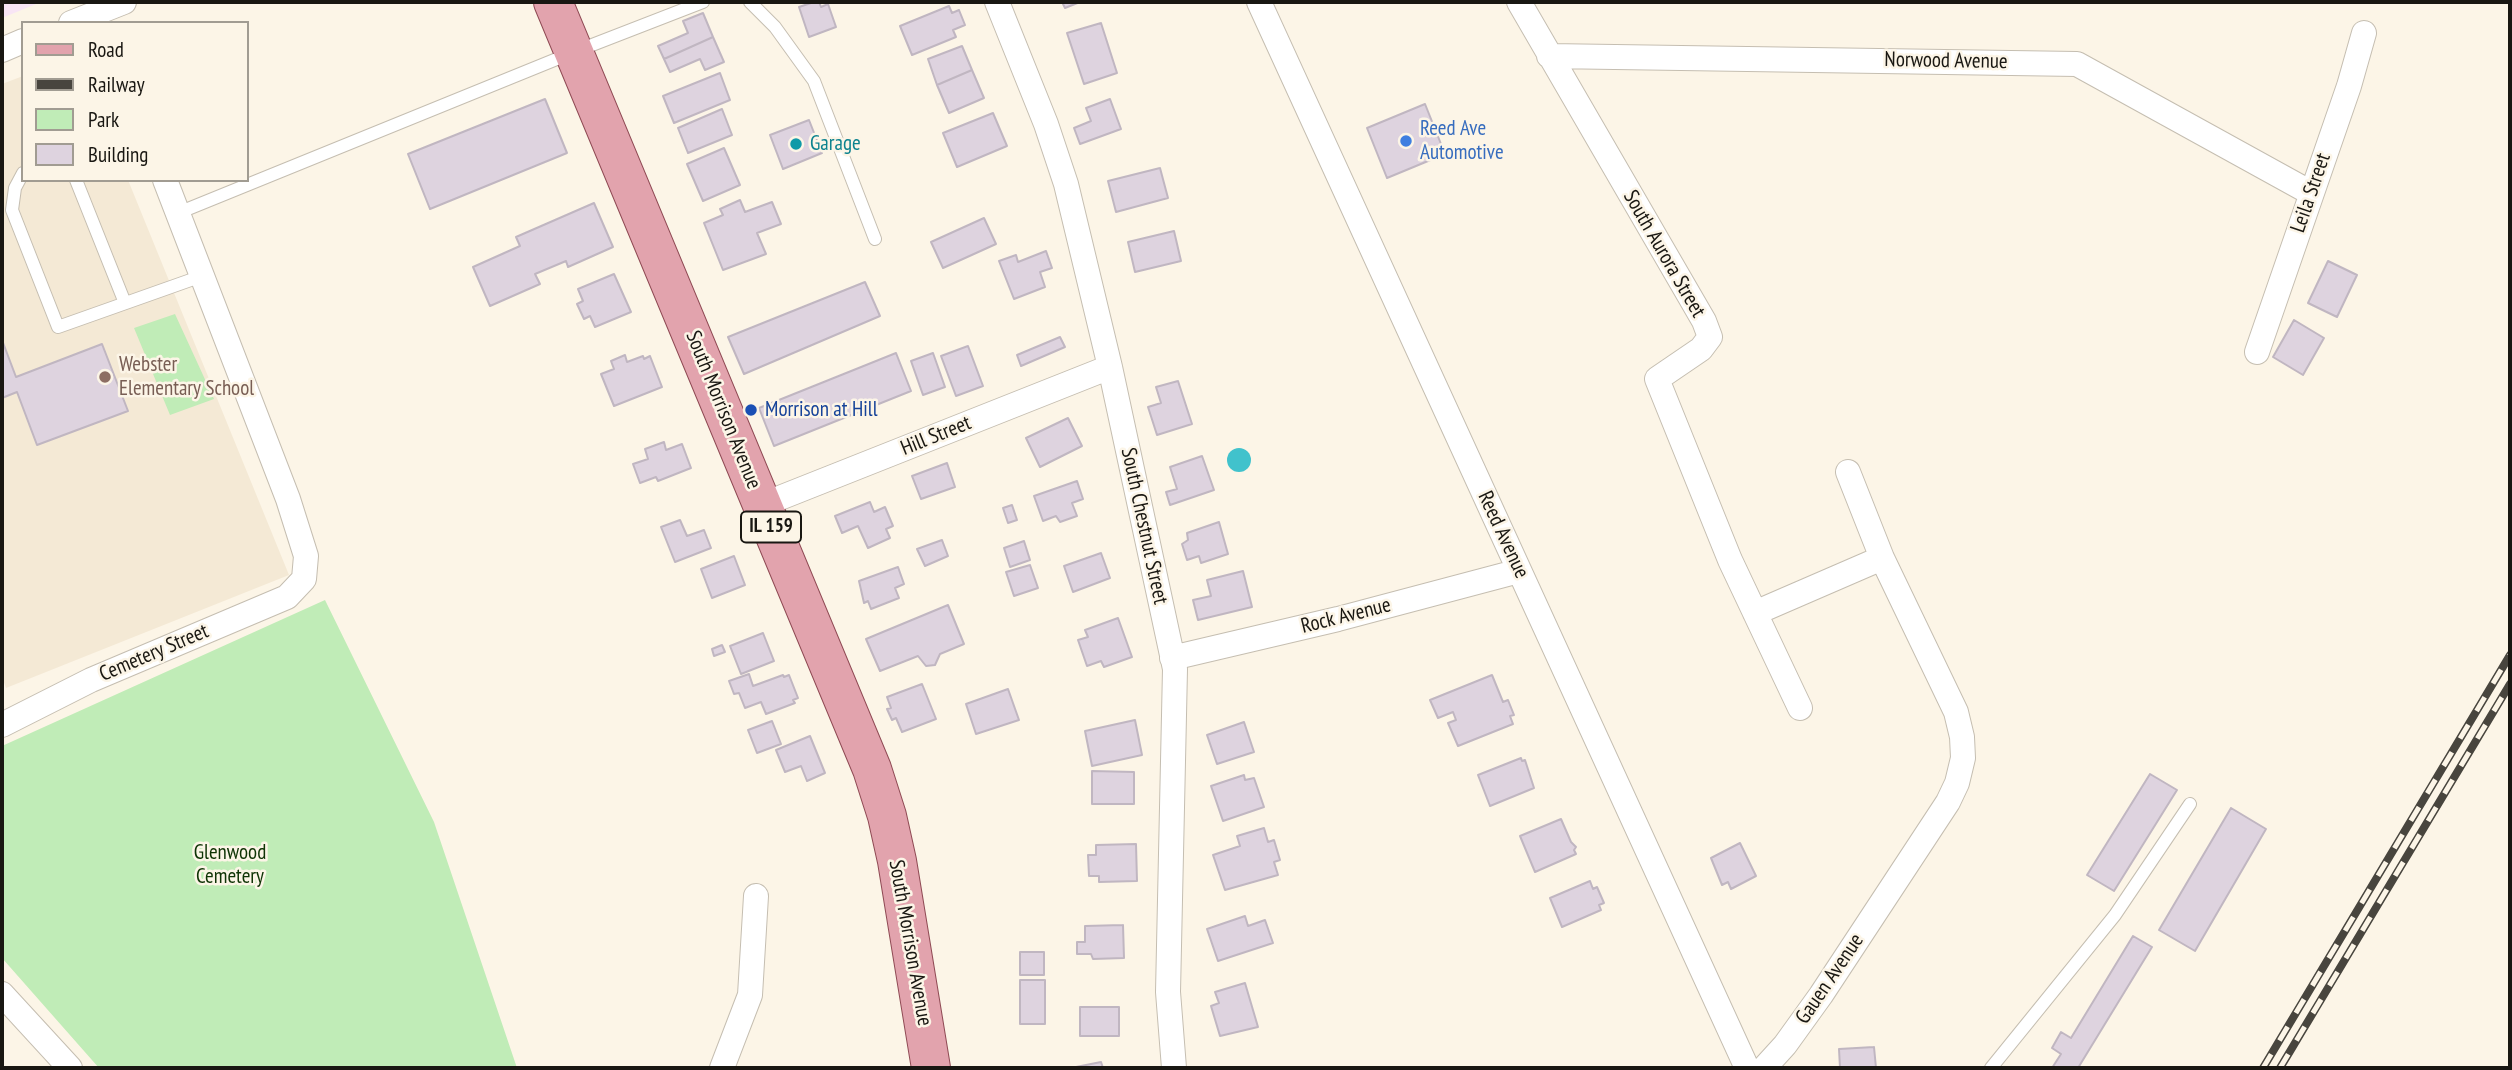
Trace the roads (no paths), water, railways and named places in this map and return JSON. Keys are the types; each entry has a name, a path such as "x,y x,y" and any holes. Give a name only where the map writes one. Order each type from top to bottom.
{"main road":[{"name":"South Morrison Avenue","path":"553,2 872,769 887,816 897,862 931,1068"}],"street":[{"path":"76,21 124,2"},
{"name":"South Chestnut Street","path":"997,2 1046,124 1066,184 1110,367 1175,669 1168,992 1174,1068"},
{"name":"Reed Avenue","path":"1259,2 1747,1068"},
{"name":"South Aurora Street","path":"1519,2 1704,321 1710,337 1701,349 1657,379 1730,560 1800,708"},
{"name":"Leila Street","path":"2256,352 2349,86 2364,33"},
{"path":"2,50 21,42"},
{"name":"Norwood Avenue","path":"1549,56 2077,64 2311,193"},
{"path":"166,182 202,276"},
{"name":"Cemetery Street","path":"2,723 91,680 287,597 304,579 306,556 288,499 202,276"},
{"name":"Hill Street","path":"762,505 1110,367"},
{"path":"1755,613 1882,558 1848,472"},
{"name":"Gauen Avenue","path":"1764,1068 1821,995 1948,803 1958,783 1963,758 1962,737 1956,712 1882,558"},
{"name":"Rock Avenue","path":"1172,658 1519,572"},
{"path":"722,1068 750,995 756,896"},
{"path":"2,995 70,1068"}],"lane":[{"path":"178,213 704,2"},
{"path":"750,2 775,27 814,80 875,239"},
{"path":"21,177 15,188 12,210 58,327 202,276"},
{"path":"77,182 125,303"},
{"path":"1991,1068 2115,915 2190,804"}],"water":[{"path":"1239,448 1248,451 1251,460 1248,469 1239,472 1230,469 1227,460 1230,451"}],"railway":[{"path":"2263,1068 2510,655"},
{"path":"2280,1068 2510,684"}],"place":[{"name":"Reed Ave Automotive","path":"1406,141"},
{"name":"Garage","path":"796,144"},
{"name":"Webster Elementary School","path":"105,377"},
{"name":"Morrison at Hill","path":"751,410"}],"park label":[{"name":"Glenwood Cemetery","path":"230,865"}]}
